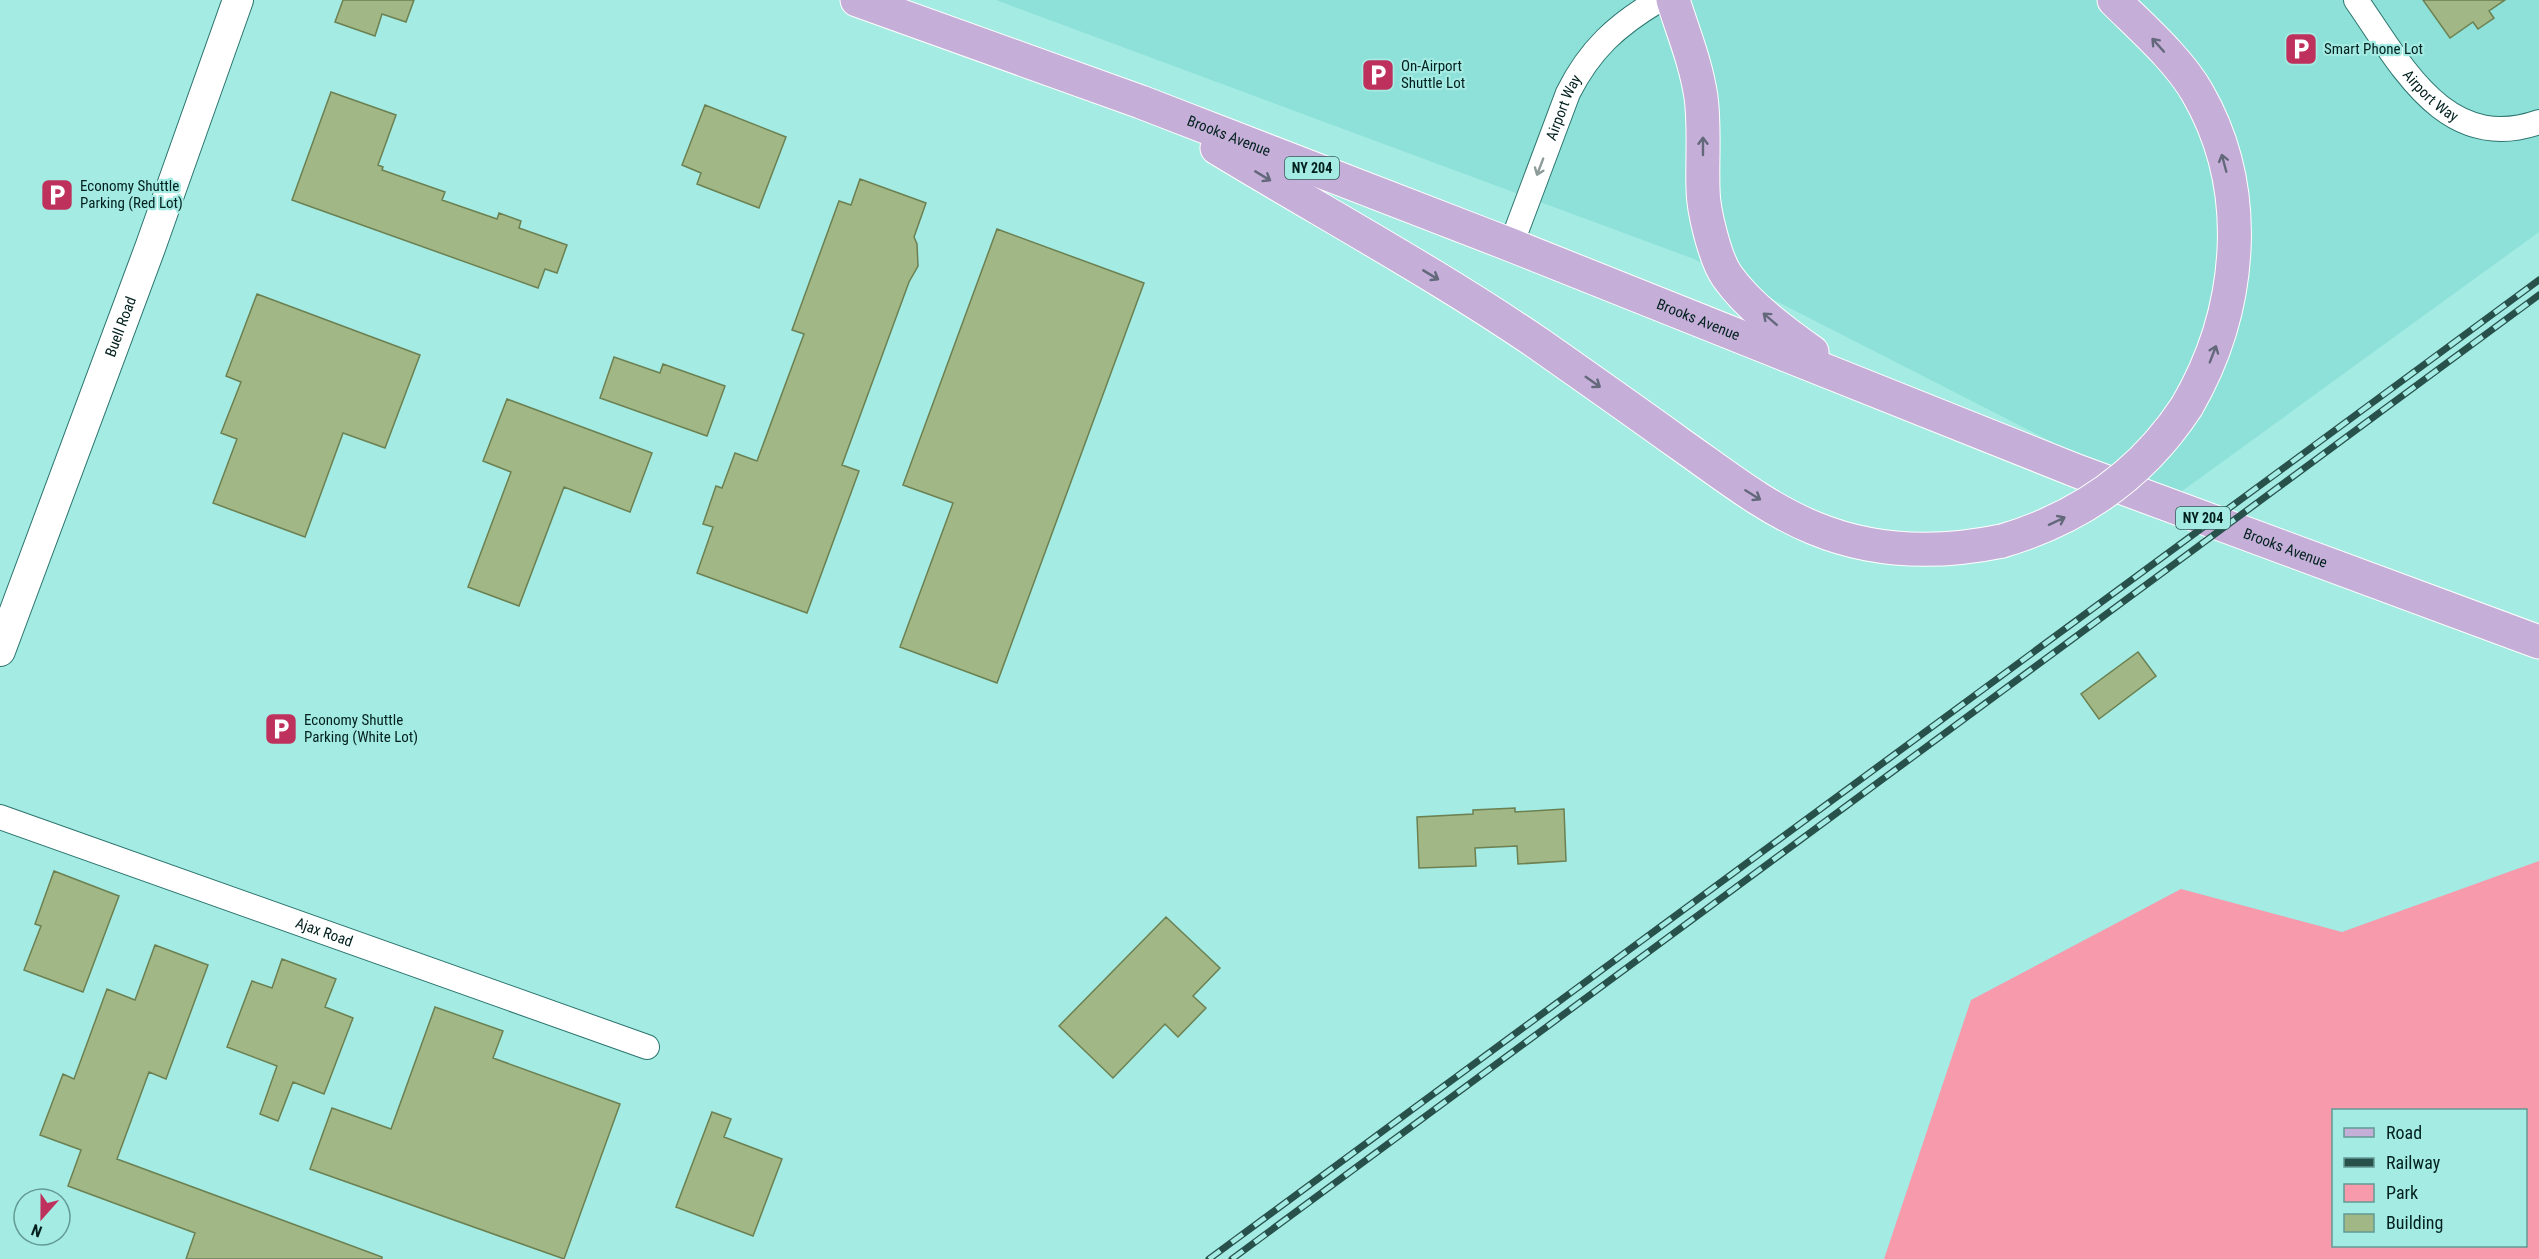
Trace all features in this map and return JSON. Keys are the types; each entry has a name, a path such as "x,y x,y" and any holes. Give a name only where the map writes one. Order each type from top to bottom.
{"main road":[{"name":"Brooks Avenue","path":"857,0 1141,102 1511,245 2162,503 2539,642"},
{"path":"1673,0 1695,66 1701,97 1703,191 1707,221 1726,275 1752,304 1787,333 1826,361 1870,387"},
{"path":"1141,102 1478,303 1744,489 1796,520 1854,541 1895,548 1935,550 1975,546 2002,541 2055,522 2108,492 2153,452 2187,406 2209,365 2228,308 2235,248 2230,185 2213,128 2196,90 2155,41 2114,0"}],"street":[{"name":"Buell Road","path":"0,651 150,248 238,0"},
{"name":"Airport Way","path":"1511,245 1568,93 1581,68 1633,7 1659,0"},
{"name":"Airport Way","path":"2356,0 2417,86 2446,113 2468,124 2491,129 2515,128 2539,122"},
{"name":"Ajax Road","path":"0,817 647,1047"}],"shaded area":[{"path":"996,0 2539,0 2539,232 2178,494 2095,464 1694,259"}],"green space":[{"path":"2539,861 2539,1259 1884,1259 1971,1000 2181,889 2342,932"}],"building":[{"path":"343,0 414,0 406,22 382,14 375,36 335,22"},
{"path":"2423,0 2505,0 2489,11 2494,18 2478,29 2473,22 2450,38"},
{"path":"331,92 396,115 378,165 383,167 382,170 445,192 442,200 497,219 499,213 521,221 519,228 567,245 557,273 545,269 538,288 292,200"},
{"path":"705,105 786,137 759,208 697,184 701,173 682,165"},
{"path":"860,179 926,203 914,237 917,244 918,266 909,282 842,465 859,471 807,613 697,573 713,527 703,524 716,486 722,488 735,453 757,461 804,334 792,330 839,201 851,205"},
{"path":"997,229 1144,283 997,683 900,647 953,503 903,485"},
{"path":"257,294 420,355 385,448 343,433 305,537 213,503 237,439 221,433 241,382 226,376"},
{"path":"614,357 660,373 663,364 725,386 707,436 600,398"},
{"path":"507,399 652,453 630,512 564,487 519,606 468,587 511,472 483,461"},
{"path":"2138,652 2156,676 2099,719 2081,694"},
{"path":"1515,808 1515,812 1564,809 1566,861 1518,864 1517,846 1475,848 1476,866 1419,868 1417,817 1473,814 1473,810"},
{"path":"54,871 119,896 83,992 24,970 41,926 35,924"},
{"path":"1166,917 1220,968 1193,996 1206,1008 1178,1037 1165,1024 1113,1078 1059,1026"},
{"path":"155,945 208,965 166,1079 149,1072 117,1159 382,1257 382,1259 186,1259 195,1233 68,1186 81,1150 40,1135 63,1074 74,1079 107,989 135,1000"},
{"path":"282,959 336,979 325,1007 353,1018 324,1094 293,1082 278,1121 260,1114 277,1066 227,1047 252,981 272,988"},
{"path":"435,1007 503,1031 493,1058 620,1104 564,1259 310,1169 332,1108 391,1129"},
{"path":"712,1112 731,1119 724,1137 782,1159 753,1236 676,1207"}],"railway":[{"path":"1209,1259 2539,280"},
{"path":"1232,1259 2539,295"}],"place":[{"name":"Smart Phone Lot","path":"2301,49"},
{"name":"On-Airport Shuttle Lot","path":"1378,75"},
{"name":"Economy Shuttle Parking (Red Lot)","path":"57,195"},
{"name":"Economy Shuttle Parking (White Lot)","path":"281,729"}]}
